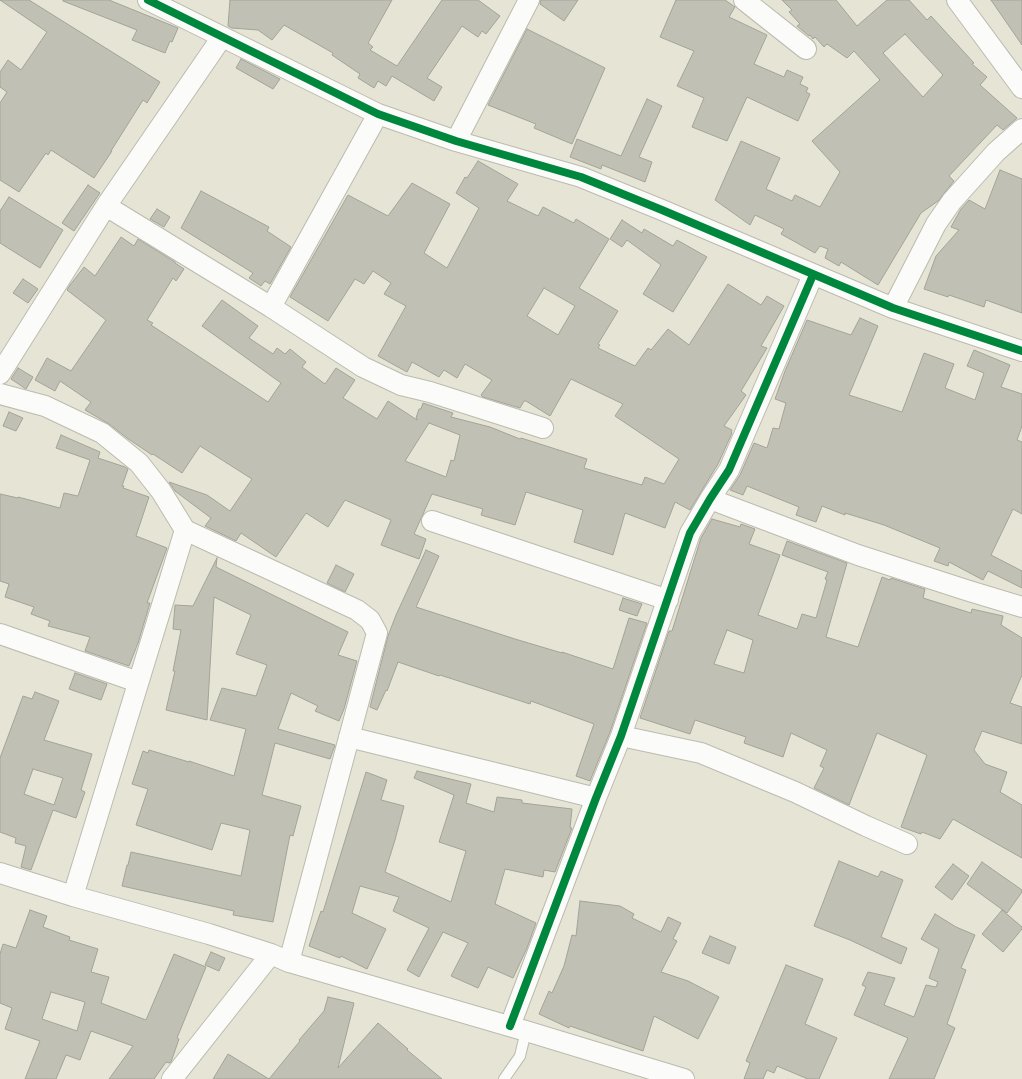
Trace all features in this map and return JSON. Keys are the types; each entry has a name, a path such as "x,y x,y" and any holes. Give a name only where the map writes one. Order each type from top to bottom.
{"street":[{"path":"148,0 378,114 456,141 581,177 893,308 1022,351"},
{"path":"456,141 529,0"},
{"path":"744,0 806,49"},
{"path":"957,0 1022,88"},
{"path":"0,374 106,206 222,37"},
{"path":"271,307 378,114"},
{"path":"893,308 936,224 952,201 996,152 1022,129"},
{"path":"106,206 271,307 363,367 401,385 430,392 543,428"},
{"path":"518,1028 596,798 621,736 690,533 729,470 813,275"},
{"path":"0,394 45,406 102,433 139,463 162,491 186,530 357,610 370,620 377,634 349,737 280,958 172,1079"},
{"path":"710,499 858,554 1022,607"},
{"path":"432,521 668,600"},
{"path":"73,896 186,530"},
{"path":"0,634 138,682"},
{"path":"621,736 701,753 795,792 907,844"},
{"path":"349,737 596,798"},
{"path":"0,873 73,896 209,934 280,958 684,1079"}],"lane":[{"path":"504,1079 520,1056 518,1028"}],"building":[{"path":"0,0 29,0 160,82 147,103 143,100 94,178 51,150 48,155 46,153 19,192 0,180 0,103 7,92 0,87 0,72 8,60 21,70 47,32"},
{"path":"63,0 109,0 178,28 165,53 132,40 137,30"},
{"path":"230,0 392,0 368,43 373,47 370,50 397,66 442,0 478,0 500,16 486,34 482,31 478,37 462,26 427,78 442,87 434,101 392,76 386,86 378,81 374,88 358,78 360,74 332,55 333,53 284,25 272,40 258,30 232,28 228,26"},
{"path":"541,0 578,0 564,21 540,4"},
{"path":"676,0 725,0 735,7 729,17 767,35 754,64 784,77 787,70 803,77 800,84 808,88 806,92 810,94 798,121 747,97 727,141 692,127 704,98 677,86 694,51 660,37"},
{"path":"782,0 836,0 857,26 887,0 909,0 927,20 931,16 974,63 972,64 987,77 980,85 1017,118 1003,130 997,125 949,176 954,181 938,201 921,213 878,285 841,262 839,266 825,258 828,249 820,246 815,253 781,234 784,229 755,215 750,225 715,200 741,141 780,158 766,189 792,201 795,195 820,207 840,172 812,141 880,80 854,51 847,58 827,44 824,47 815,37 813,39 809,36 797,26 800,24 789,12 792,10","holes":["905,34 943,75 923,97 883,53"]},
{"path":"991,0 1022,0 1022,45"},
{"path":"527,29 605,68 572,144 534,128 536,124 488,105"},
{"path":"241,59 280,79 273,89 236,68"},
{"path":"647,99 662,106 639,157 652,162 645,182 602,165 601,169 570,157 577,139 621,156"},
{"path":"478,161 518,184 507,201 538,216 543,207 574,223 576,219 609,239 579,288 618,311 598,344 600,345 598,348 635,366 648,348 651,350 668,329 689,345 728,284 761,305 767,296 784,306 761,346 767,348 741,391 746,395 724,426 732,430 732,433 718,464 690,510 675,502 665,528 625,513 613,555 574,542 583,510 526,492 515,525 481,515 483,509 432,494 414,534 426,539 419,559 381,545 391,520 345,500 328,527 306,513 276,557 241,533 236,541 205,526 211,518 175,491 169,482 207,495 230,511 252,479 200,446 182,473 85,410 91,402 60,381 55,391 35,380 47,358 71,371 106,320 67,290 70,285 84,267 95,276 121,237 134,246 138,239 184,269 176,281 173,278 147,320 153,323 151,325 268,402 281,383 202,326 222,300 258,326 249,338 273,354 277,348 285,354 290,349 306,362 302,367 325,384 336,368 355,380 343,398 377,419 388,401 417,420 419,409 421,409 423,403 453,413 451,417 490,427 520,439 587,459 584,468 642,485 645,477 664,484 679,459 615,416 623,404 571,379 550,416 526,401 524,401 520,408 483,397 481,395 492,380 465,364 457,378 444,370 439,377 412,362 407,372 378,356 406,306 384,294 391,283 373,271 364,284 355,279 328,321 290,297 348,195 388,216 412,183 450,204 424,253 447,268 479,208 456,193 465,177 467,178","holes":["544,288 575,306 558,335 527,316","429,423 460,435 454,461 451,460 446,477 405,461"]},
{"path":"1000,170 1022,179 1022,313 986,300 984,307 924,289 936,256 959,230 951,227 961,209 969,200 985,209"},
{"path":"88,185 100,193 74,231 62,223"},
{"path":"201,191 269,227 267,231 291,247 270,284 265,281 261,286 249,278 253,273 181,228"},
{"path":"9,197 63,230 40,268 0,243 0,211"},
{"path":"157,209 170,217 164,227 150,219"},
{"path":"622,220 642,233 644,229 673,246 677,240 707,257 673,312 643,294 661,265 627,240 622,247 610,239"},
{"path":"23,279 38,289 28,303 13,293"},
{"path":"860,318 878,326 849,395 902,412 924,353 954,364 945,388 975,400 984,373 967,366 974,350 1010,365 1001,387 1022,394 1022,426 1017,440 1022,442 1022,514 1013,509 991,555 1022,571 1022,588 988,571 983,580 949,562 948,566 934,561 940,548 884,525 845,513 845,515 822,506 816,522 796,515 799,507 747,486 743,495 730,490 740,475 754,443 767,448 773,428 779,429 786,403 775,399 807,320 851,335"},
{"path":"18,368 33,377 26,389 11,379"},
{"path":"9,412 23,418 16,431 3,426"},
{"path":"61,435 100,452 98,458 128,469 123,488 149,497 136,536 167,548 147,603 150,603 129,666 85,651 90,637 48,626 50,621 31,614 34,607 5,597 9,584 0,581 0,494 60,508 64,493 78,496 90,460 56,448"},
{"path":"712,519 740,527 741,524 755,529 749,544 780,555 758,615 797,629 802,614 816,618 828,572 782,555 787,541 847,563 826,637 858,647 882,577 925,589 923,598 971,613 972,609 1003,616 1001,625 1022,638 1022,675 1010,703 1022,707 1022,744 982,731 974,750 985,764 1007,772 1000,792 1022,805 1022,858 953,819 940,839 901,827 927,755 877,733 849,805 814,788 824,768 820,766 827,750 791,733 783,757 744,743 746,737 695,720 690,734 640,718 669,631 672,631 701,538","holes":["727,630 753,640 744,673 714,664"]},
{"path":"426,550 439,556 416,607 613,669 629,618 647,623 610,732 590,781 576,776 594,724 531,701 530,704 398,662 387,691 377,710 370,707 388,636"},
{"path":"217,558 216,567 348,632 338,655 357,661 339,721 315,711 318,706 291,693 278,729 335,745 330,759 275,743 262,795 301,806 293,836 290,835 273,922 233,915 234,911 122,886 131,852 241,876 250,830 221,823 212,850 136,825 148,789 132,784 143,751 148,753 149,750 234,776 246,729 210,720 222,688 256,696 267,665 236,654 251,615 214,597 207,720 166,710 175,671 173,671 181,630 173,629 175,605 193,606"},
{"path":"336,565 354,574 345,592 327,583"},
{"path":"623,598 642,604 637,616 619,610"},
{"path":"75,673 107,684 101,700 69,689"},
{"path":"35,692 59,701 44,740 92,754 81,790 85,792 76,818 53,810 31,870 21,867 26,846 15,843 16,838 0,832 0,758 23,696 32,699","holes":["33,769 63,778 54,805 24,794"]},
{"path":"417,771 471,784 466,803 494,812 497,797 522,800 522,803 572,809 570,828 572,828 555,872 544,870 543,877 505,869 495,904 536,923 513,978 488,967 478,988 451,976 468,943 443,932 419,977 407,970 429,928 393,911 399,897 360,886 352,913 386,929 367,969 341,956 340,958 309,946 321,911 323,912 366,772 387,780 381,800 404,806 385,872 451,902 466,851 439,842 454,795 414,778"},
{"path":"839,861 878,877 881,871 903,880 881,937 907,948 901,964 850,940 814,926"},
{"path":"982,862 1022,890 1007,913 967,884"},
{"path":"953,864 969,876 952,900 935,887"},
{"path":"580,901 620,906 634,914 632,918 661,932 668,917 681,923 673,939 677,941 661,972 688,981 719,997 698,1039 654,1016 643,1051 570,1026 569,1028 539,1014 549,991 552,993 564,966 572,935 576,936"},
{"path":"30,910 47,916 43,927 70,937 69,940 98,949 91,972 109,977 101,1003 146,1020 174,954 206,967 177,1038 179,1039 171,1062 166,1062 154,1079 109,1079 133,1046 91,1031 80,1060 66,1055 56,1079 25,1079 40,1041 5,1029 12,1008 0,1003 0,954 3,944 16,948","holes":["51,992 85,1002 77,1031 42,1019"]},
{"path":"1002,910 1022,927 1003,952 982,934"},
{"path":"935,914 956,927 975,935 961,968 966,970 947,1024 955,1028 934,1079 889,1079 908,1038 854,1015 866,987 862,985 868,972 895,978 884,1005 914,1017 926,985 936,987 938,982 929,978 939,949 921,939"},
{"path":"710,936 736,947 729,964 702,953"},
{"path":"211,952 225,958 219,971 205,965"},
{"path":"786,965 823,979 805,1024 837,1038 819,1079 808,1079 777,1066 774,1073 767,1070 763,1079 744,1079 750,1063 746,1061"},
{"path":"328,997 354,1003 338,1068 378,1023 442,1079 269,1079 324,1011"},
{"path":"228,1054 269,1079 213,1079"}],"cycle path":[{"path":"148,0 378,114 456,141 581,177 893,308 1022,351"},
{"path":"510,1026 621,736 690,533 729,470 813,275"}]}
